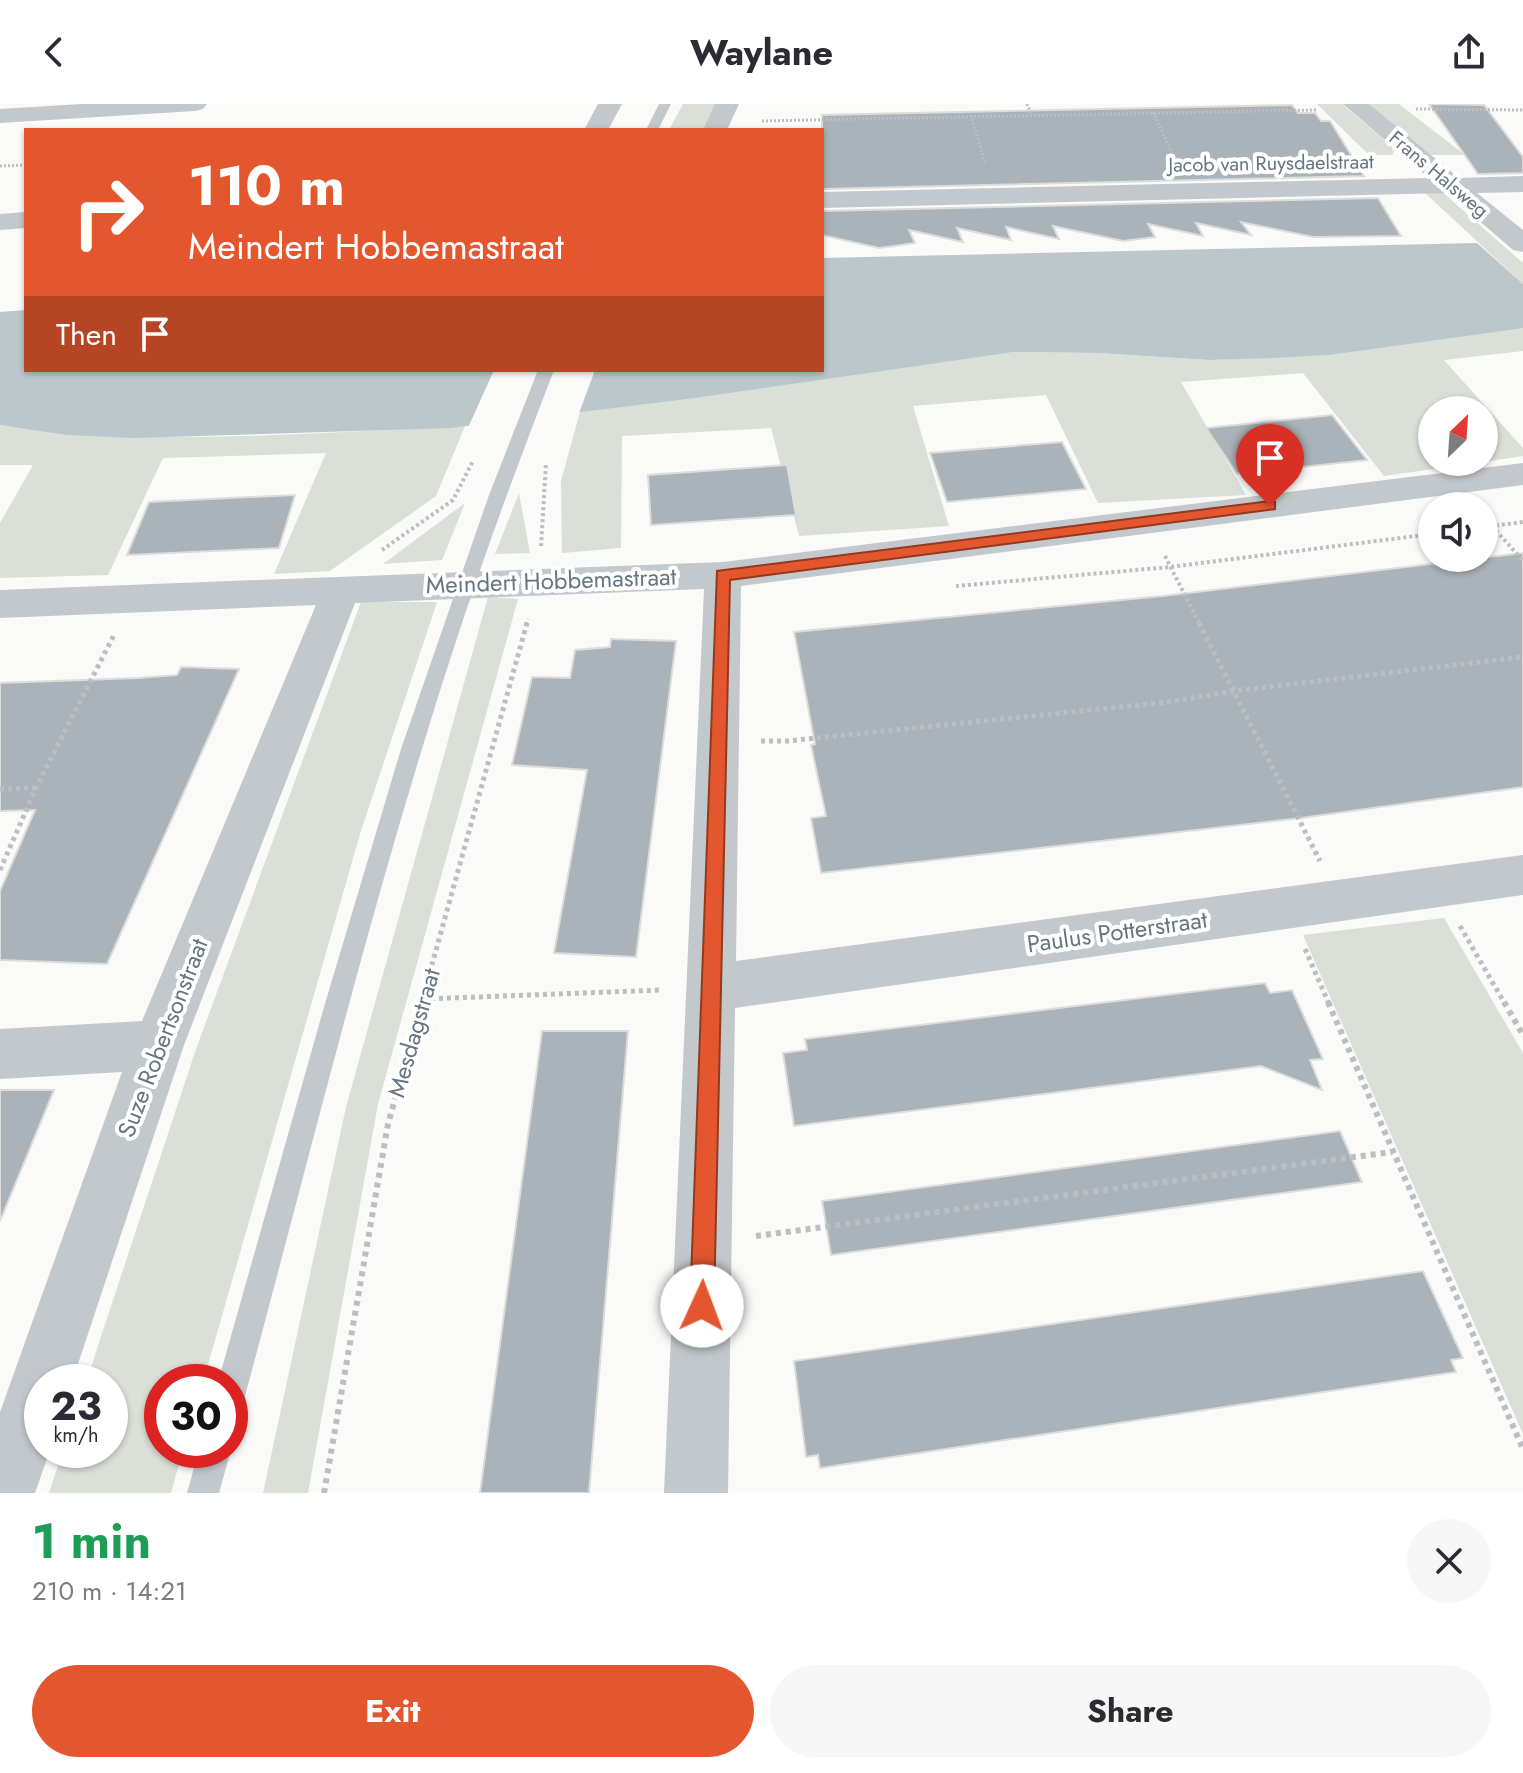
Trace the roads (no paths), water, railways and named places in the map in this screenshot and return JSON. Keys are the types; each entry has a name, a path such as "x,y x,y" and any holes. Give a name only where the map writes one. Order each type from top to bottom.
{"street":[{"path":"0,116 195,104"},
{"path":"597,128 610,104"},
{"path":"716,128 727,104"},
{"name":"Frans Halsweg","path":"1355,104 1523,244"},
{"name":"Jacob van Ruysdaelstraat","path":"1392,161 1523,160"},
{"path":"986,169 1020,168 1031,194"},
{"name":"Jacob van Ruysdaelstraat","path":"824,200 1523,184"},
{"path":"0,222 24,220"},
{"name":"Meindert Hobbemastraat","path":"0,604 723,575 1523,474"},
{"path":"696,1493 723,575"},
{"name":"Suze Robertsonstraat","path":"3,1493 158,1045 341,590"},
{"name":"Paulus Potterstraat","path":"711,988 1523,875"},
{"path":"0,1054 158,1045"}],"lane":[{"path":"653,128 665,104"},
{"path":"239,1364 391,820 464,584 545,372"},
{"path":"203,1493 210,1468"}]}
